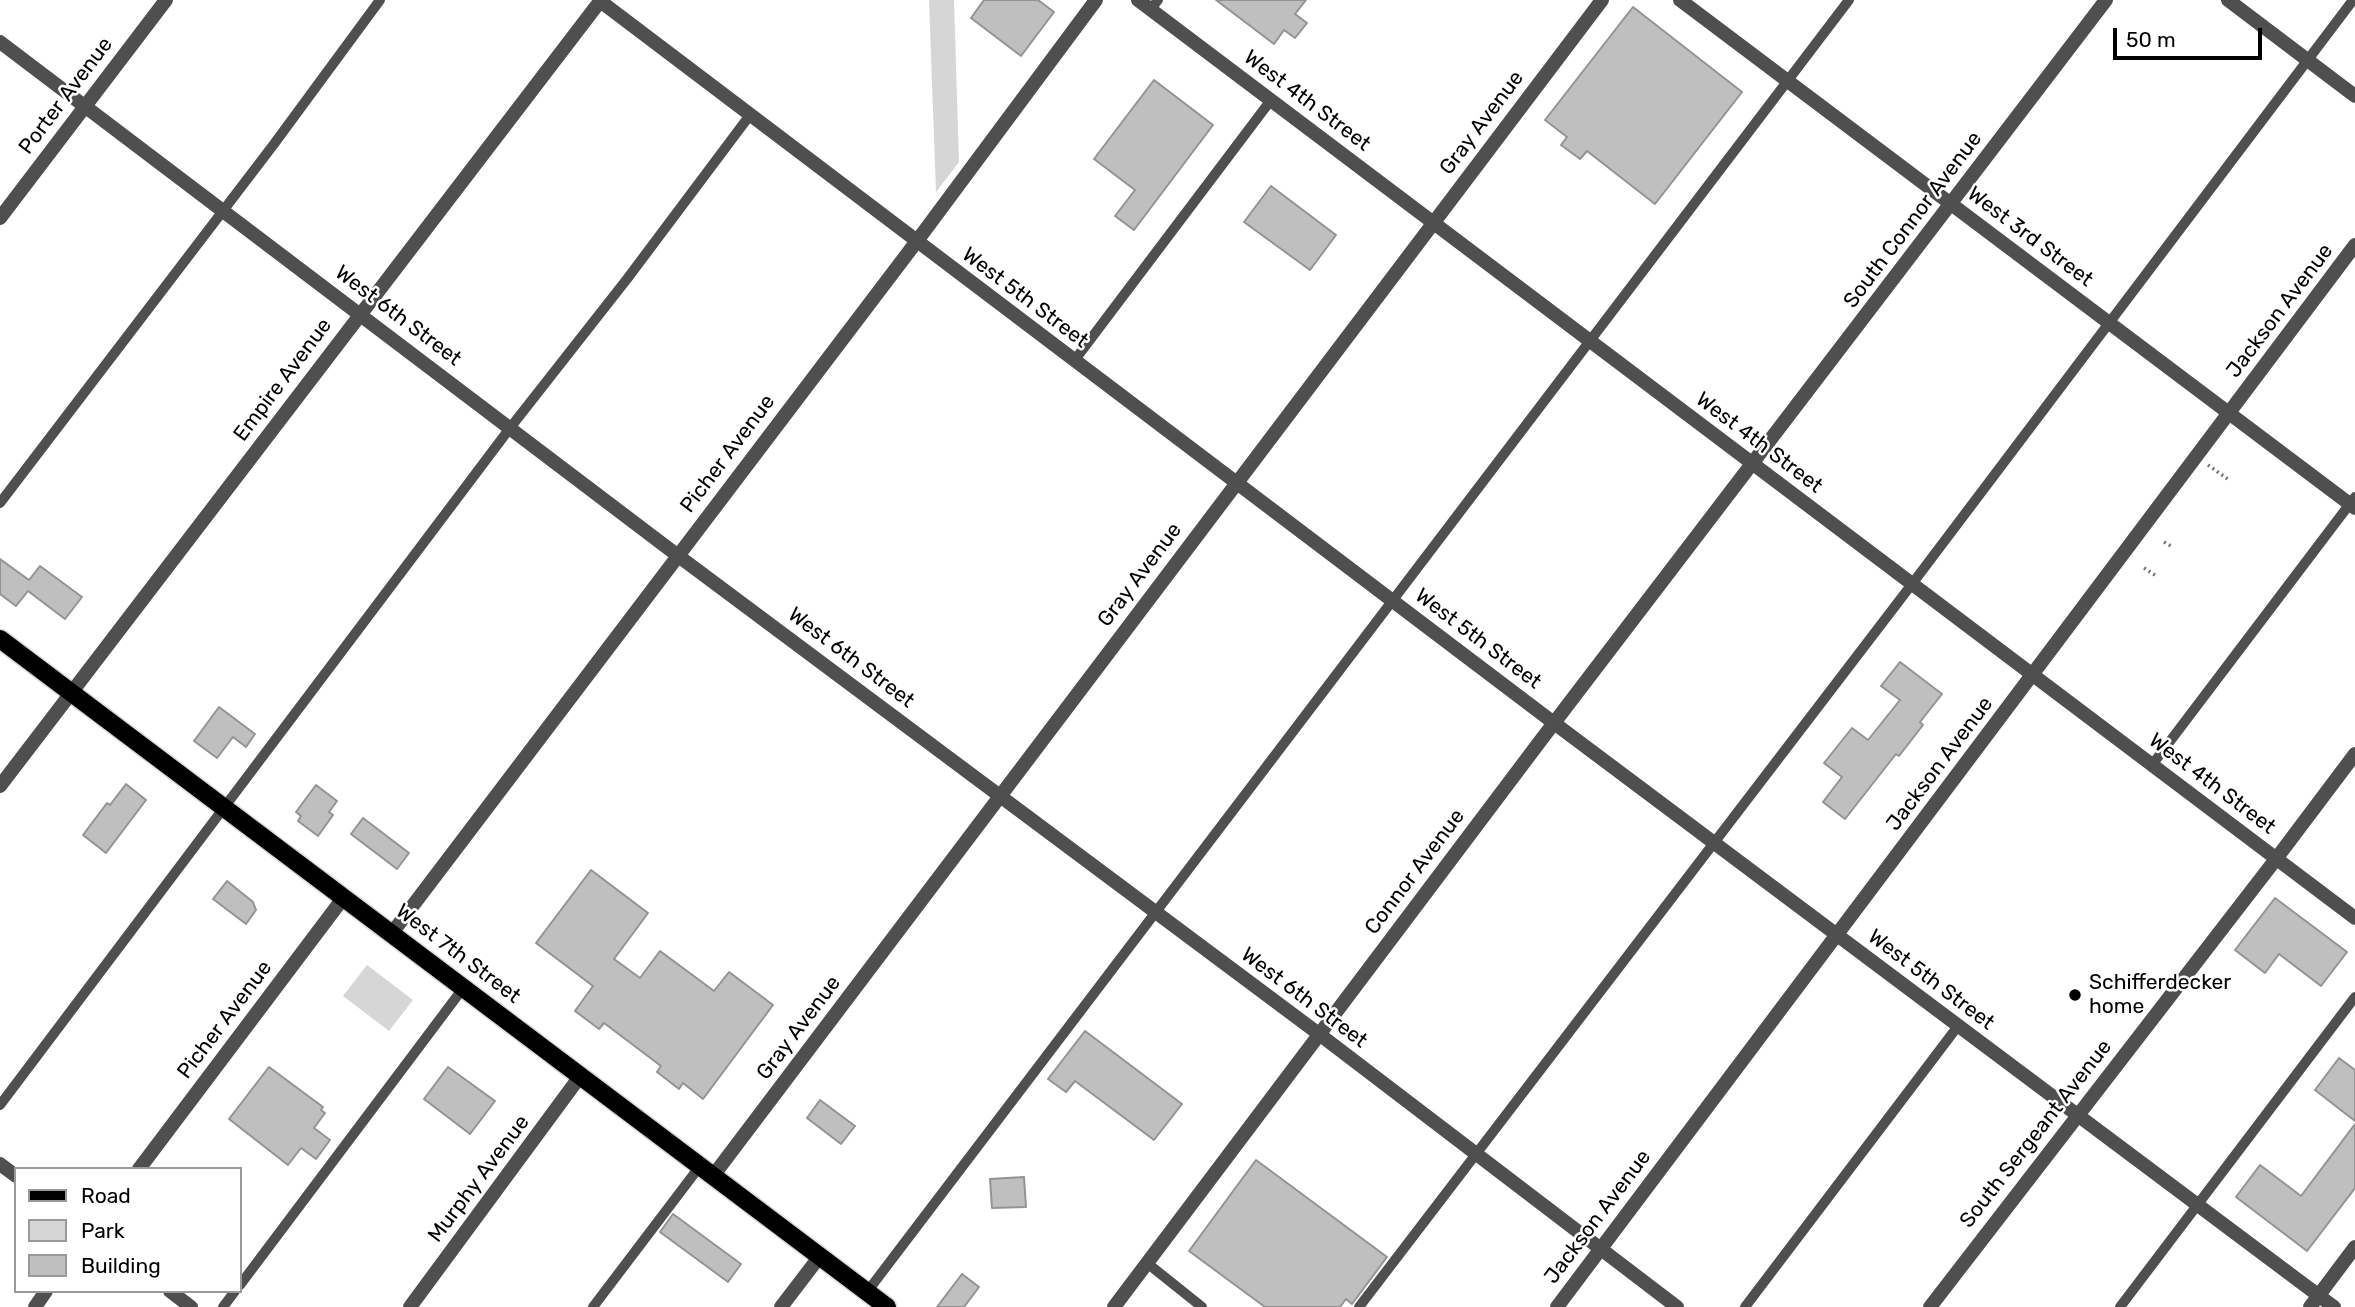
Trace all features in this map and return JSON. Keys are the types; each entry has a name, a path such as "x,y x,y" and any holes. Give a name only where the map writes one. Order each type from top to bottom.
{"main road":[{"name":"West 7th Street","path":"0,639 887,1307"}],"street":[{"name":"Porter Avenue","path":"0,218 166,0"},
{"name":"Picher Avenue","path":"392,933 917,241 1096,0"},
{"name":"West 4th Street","path":"1138,0 1154,5 1271,100 2355,918"},
{"name":"Gray Avenue","path":"707,1171 999,795 1602,0"},
{"name":"West 3rd Street","path":"1681,0 2109,323 2353,503"},
{"name":"South Connor Avenue","path":"1752,464 2106,0"},
{"path":"2228,0 2355,96"},
{"name":"West 5th Street","path":"600,1 1392,601 2197,1205 2314,1301 2333,1307"},
{"name":"Empire Avenue","path":"0,786 600,1"},
{"name":"West 6th Street","path":"0,42 677,555 1320,1034 1677,1307"},
{"name":"Jackson Avenue","path":"1557,1307 2355,245"},
{"name":"Connor Avenue","path":"1114,1307 1752,464"},
{"name":"South Sergeant Avenue","path":"1930,1307 2355,754"},
{"name":"Picher Avenue","path":"141,1167 344,897"},
{"name":"Murphy Avenue","path":"410,1307 581,1075"},
{"path":"2314,1301 2355,1247"},
{"path":"781,1307 820,1256"},
{"path":"173,1293 191,1307"}],"lane":[{"path":"0,503 380,0"},
{"path":"867,1292 1849,0"},
{"path":"1359,1307 1912,584 2353,0"},
{"path":"1074,361 1271,100"},
{"path":"0,1105 510,428 627,279 750,115"},
{"path":"2152,765 2353,503"},
{"path":"242,1282 464,987"},
{"path":"2120,1307 2355,997"},
{"path":"1745,1307 1958,1026"},
{"path":"593,1307 707,1171"},
{"path":"1147,1263 1195,1305"}],"path":[{"path":"2197,456 2229,480"},
{"path":"2164,542 2171,547"},
{"path":"2144,568 2155,575"}],"green space":[{"path":"929,0 954,0 959,162 936,192"},
{"path":"367,965 413,1000 389,1031 343,996"}],"building":[{"path":"984,0 1038,0 1054,12 1021,56 971,18"},
{"path":"1216,0 1306,0 1295,14 1307,23 1295,38 1284,30 1274,44"},
{"path":"1633,7 1742,92 1655,204 1587,151 1580,159 1561,145 1567,137 1545,120"},
{"path":"1154,80 1213,125 1134,230 1115,216 1135,190 1094,159"},
{"path":"1271,186 1336,235 1310,270 1244,222"},
{"path":"0,559 29,580 40,566 82,597 65,619 28,591 16,606 0,594"},
{"path":"1900,662 1942,694 1920,722 1923,725 1899,756 1896,754 1845,819 1823,802 1842,777 1824,763 1852,728 1868,740 1900,700 1881,686"},
{"path":"219,707 255,734 246,747 233,737 217,758 194,741"},
{"path":"126,784 146,800 106,853 83,835 107,803 110,805"},
{"path":"316,785 337,801 329,812 333,815 318,836 298,821 301,816 296,812"},
{"path":"363,818 409,853 397,869 351,834"},
{"path":"591,870 648,913 614,959 640,978 660,951 714,991 729,972 773,1005 703,1099 683,1083 679,1089 657,1072 661,1066 604,1023 599,1029 575,1011 593,986 536,943"},
{"path":"227,881 253,902 256,910 246,924 213,899"},
{"path":"2275,898 2347,952 2321,986 2279,954 2265,973 2235,950"},
{"path":"1085,1031 1182,1104 1154,1140 1075,1081 1066,1092 1048,1079"},
{"path":"2339,1058 2355,1070 2355,1121 2315,1090"},
{"path":"269,1067 323,1107 321,1110 325,1113 314,1128 330,1140 316,1159 301,1148 288,1165 229,1119"},
{"path":"448,1067 495,1101 470,1134 424,1099"},
{"path":"820,1100 855,1126 841,1144 807,1118"},
{"path":"2355,1124 2355,1188 2307,1251 2236,1197 2260,1165 2301,1196"},
{"path":"1256,1160 1387,1257 1352,1304 1346,1299 1340,1307 1265,1307 1189,1251"},
{"path":"1024,1177 1026,1207 992,1208 990,1179"},
{"path":"673,1214 741,1264 728,1282 660,1232"},
{"path":"962,1274 979,1287 964,1307 937,1307"}],"place":[{"name":"Schifferdecker home","path":"2075,995"}]}
